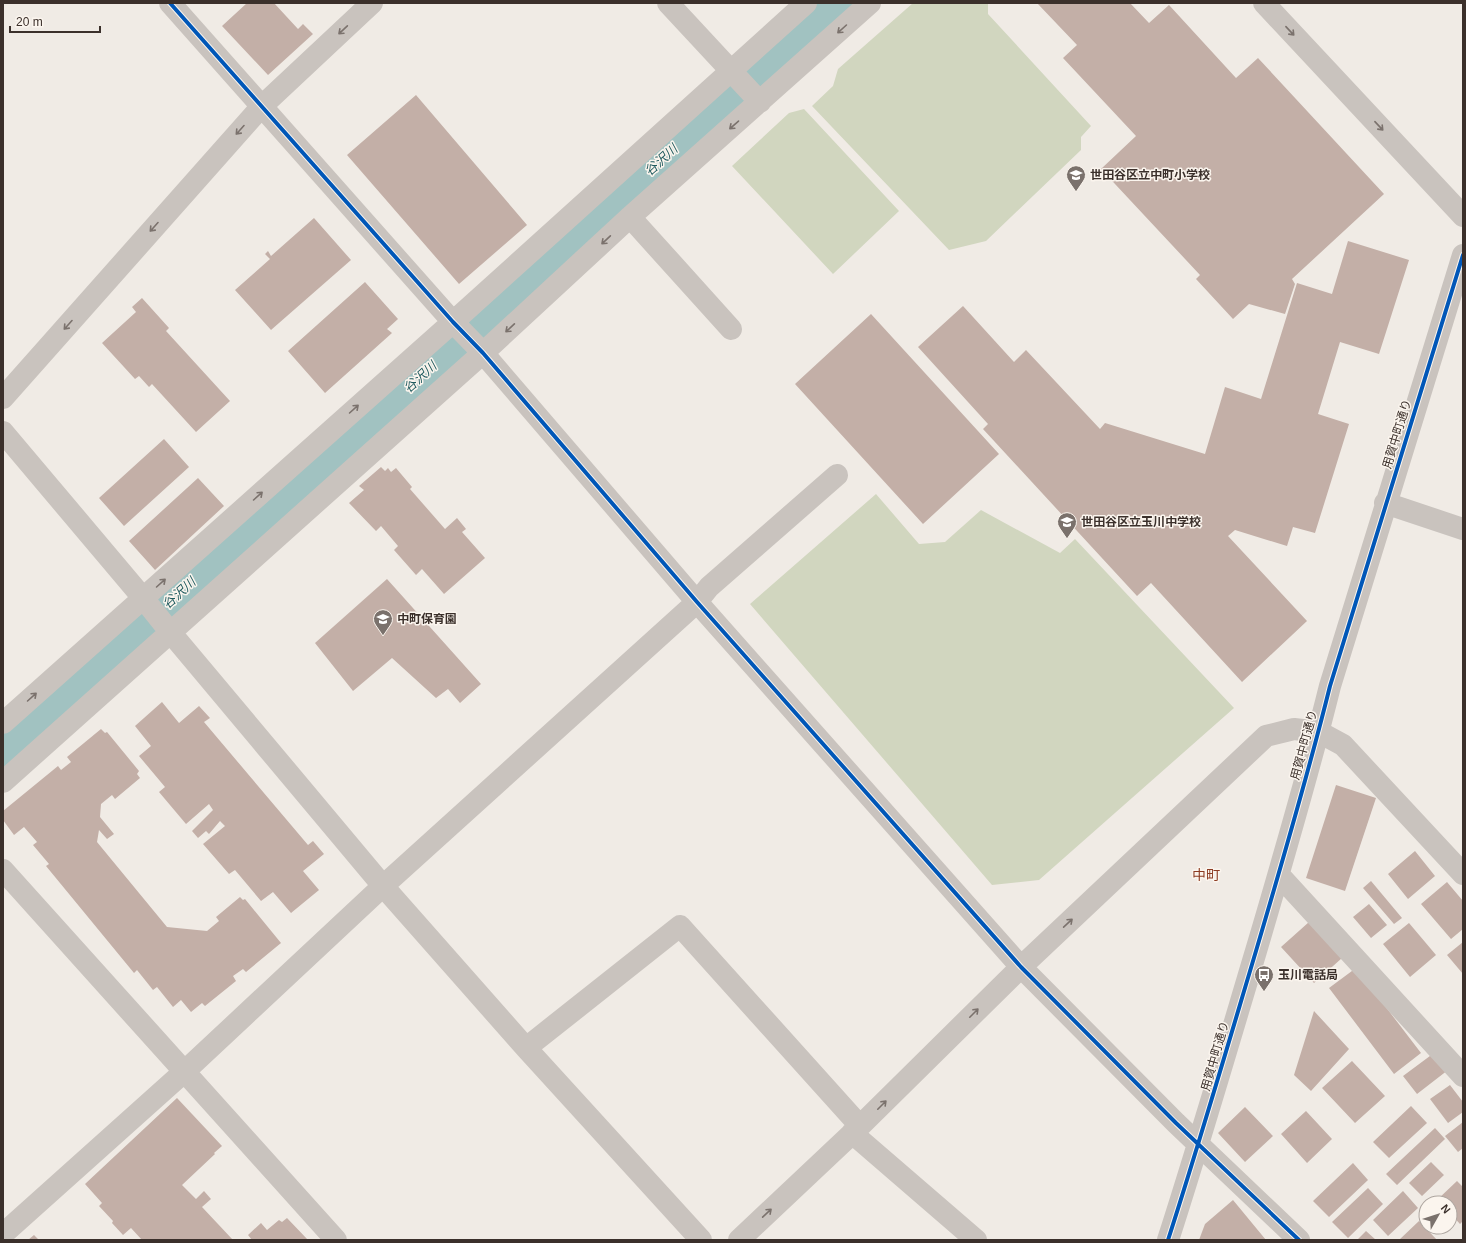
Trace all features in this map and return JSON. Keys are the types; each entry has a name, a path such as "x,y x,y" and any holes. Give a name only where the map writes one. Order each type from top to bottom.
{"street":[{"path":"170,3 453,322 483,353 697,602 1020,967 1176,1123 1299,1240"},
{"path":"3,398 262,106 372,3"},
{"path":"668,3 756,97"},
{"path":"3,723 734,73 806,3"},
{"path":"3,782 483,353 630,217 756,97 870,3"},
{"path":"1264,3 1463,216"},
{"path":"630,217 731,329"},
{"name":"用賀中町通り","path":"1168,1240 1199,1144 1278,875 1330,686 1385,503 1463,255"},
{"path":"3,432 383,886 526,1048 701,1240"},
{"path":"3,1234 184,1071 383,886 697,602 709,587 837,475"},
{"path":"1385,503 1463,529"},
{"path":"739,1240 856,1130 1020,967 1266,736 1294,729 1318,732 1343,745 1463,874"},
{"path":"3,870 336,1240"},
{"path":"1278,875 1463,1076"},
{"path":"526,1048 680,926 856,1130 976,1240"}],"green space":[{"path":"913,3 988,3 988,14 1091,126 1081,137 1081,150 986,241 949,250 812,106 833,86 838,69"},
{"path":"804,109 899,211 833,274 732,166 789,113"},
{"path":"876,494 919,544 945,542 981,510 1060,553 1075,539 1234,708 1039,880 992,885 750,604"}],"building":[{"path":"247,3 274,3 298,29 303,24 313,34 268,75 222,26"},
{"path":"1037,3 1130,3 1149,23 1169,5 1236,78 1258,58 1384,194 1292,279 1295,284 1285,314 1249,304 1233,319 1196,279 1200,275 1101,169 1136,136 1063,58 1077,45"},
{"path":"416,95 527,225 459,284 347,155"},
{"path":"314,218 351,260 271,330 235,290 270,259 265,254 268,251 271,256"},
{"path":"1348,241 1409,260 1379,354 1340,342 1318,414 1349,424 1315,533 1293,527 1287,546 1235,530 1228,536 1307,621 1242,682 1151,583 1137,596 983,429 988,424 918,347 963,306 1014,362 1026,350 1100,429 1105,423 1205,454 1225,387 1261,399 1297,283 1332,294"},
{"path":"365,282 398,319 387,329 392,333 325,393 288,351"},
{"path":"142,298 169,328 166,331 230,401 196,432 152,384 149,387 139,376 135,379 102,343 136,312 132,307"},
{"path":"871,314 999,454 923,524 795,384"},
{"path":"164,439 189,467 124,526 99,498"},
{"path":"381,467 385,471 388,468 391,472 396,468 412,487 410,489 445,529 457,518 466,529 462,532 485,558 444,594 422,569 416,575 394,550 398,546 381,526 376,531 349,503 364,490 359,486"},
{"path":"198,478 224,506 155,570 129,541"},
{"path":"387,579 481,684 460,703 448,689 436,698 392,658 353,691 315,643"},
{"path":"162,702 179,723 199,706 210,718 204,722 308,845 313,841 324,854 303,871 319,890 291,913 273,892 261,901 235,870 229,874 203,844 225,826 220,821 209,834 206,831 198,838 192,831 213,810 209,804 186,824 159,792 165,787 139,756 151,746 135,726"},
{"path":"101,729 105,733 107,732 139,771 137,774 140,778 115,799 112,795 101,804 100,817 114,834 107,839 99,830 97,842 167,927 207,931 219,921 216,917 240,897 243,900 245,899 281,943 246,972 243,969 233,976 236,981 205,1006 202,1003 191,1012 181,1000 173,1007 157,987 153,990 137,970 134,973 46,866 49,864 33,845 37,842 24,827 14,835 3,820 3,811 58,766 61,770 71,762 67,757"},
{"path":"1336,785 1376,798 1345,891 1306,878"},
{"path":"1415,851 1435,876 1408,899 1388,874"},
{"path":"1371,881 1402,918 1394,924 1363,888"},
{"path":"1447,882 1463,901 1463,929 1451,939 1421,904"},
{"path":"1369,904 1387,925 1371,938 1353,917"},
{"path":"1309,922 1342,958 1314,983 1281,947"},
{"path":"1409,923 1436,955 1410,977 1383,944"},
{"path":"1463,942 1463,974 1447,955"},
{"path":"1356,968 1421,1053 1394,1074 1329,988"},
{"path":"1314,1011 1349,1049 1311,1091 1294,1075"},
{"path":"1434,1053 1448,1070 1417,1094 1403,1076"},
{"path":"1352,1061 1385,1096 1355,1123 1322,1088"},
{"path":"1450,1085 1463,1102 1463,1112 1448,1123 1430,1099"},
{"path":"177,1098 222,1146 182,1185 196,1199 204,1191 211,1199 202,1207 233,1240 142,1240 131,1228 123,1235 112,1223 113,1221 99,1206 102,1203 85,1184"},
{"path":"1411,1106 1427,1123 1389,1158 1373,1142"},
{"path":"1245,1107 1273,1136 1245,1162 1218,1133"},
{"path":"1306,1111 1332,1139 1307,1163 1281,1134"},
{"path":"1463,1122 1463,1148 1458,1152 1445,1136"},
{"path":"1435,1128 1445,1139 1397,1185 1386,1174"},
{"path":"1431,1162 1444,1175 1423,1195 1421,1195 1409,1183"},
{"path":"1353,1163 1368,1180 1329,1217 1313,1201"},
{"path":"1457,1181 1463,1187 1463,1221 1460,1224 1458,1222 1458,1195 1442,1195"},
{"path":"1368,1188 1383,1204 1348,1238 1332,1222"},
{"path":"1403,1191 1418,1208 1388,1236 1373,1220"},
{"path":"1233,1200 1266,1240 1199,1240 1205,1224"},
{"path":"287,1218 308,1240 252,1240 248,1235 261,1223 267,1230 279,1220 282,1222"},
{"path":"1418,1222 1418,1235 1432,1235 1437,1240 1399,1240"},
{"path":"1366,1231 1376,1240 1357,1240"},
{"path":"34,1235 39,1240 28,1240"}],"waterway":[{"name":"谷沢川","path":"3,750 837,3"}],"cycle path":[{"path":"170,3 453,322 483,353 697,602 1021,967 1176,1123 1299,1240"},
{"path":"1168,1240 1213,1096 1304,786 1330,686 1463,255"}],"place":[{"name":"世田谷区立中町小学校","path":"1076,192"},
{"name":"世田谷区立玉川中学校","path":"1067,539"},
{"name":"中町保育園","path":"383,636"},
{"name":"玉川電話局","path":"1264,992"}],"district":[{"name":"中町","path":"1206,875"}]}
